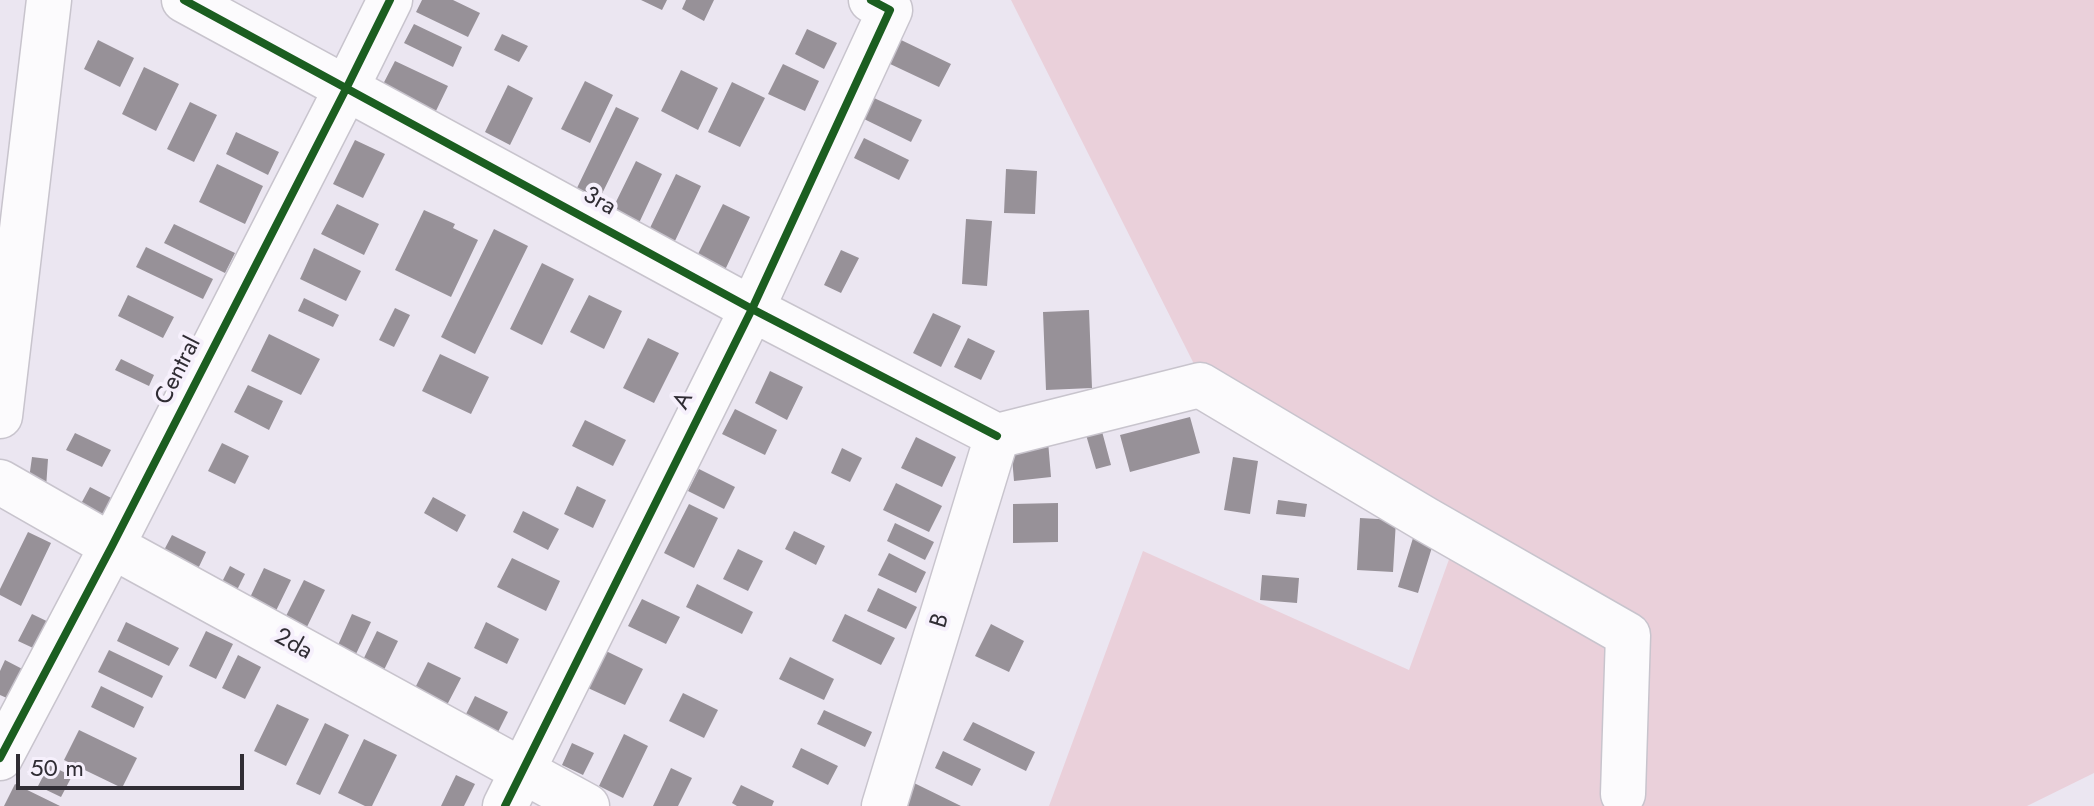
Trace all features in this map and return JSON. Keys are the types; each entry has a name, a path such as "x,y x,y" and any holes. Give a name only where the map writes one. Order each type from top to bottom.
{"street":[{"path":"0,416 49,0"},
{"name":"3ra","path":"184,0 752,309 997,436"},
{"name":"Central","path":"0,758 112,546 390,0"},
{"name":"A","path":"514,789 752,309 880,5"},
{"path":"997,436 1200,385 1628,635 1623,794"},
{"name":"B","path":"884,806 997,436"},
{"name":"2da","path":"0,482 112,546 514,789 587,806"}],"shaded area":[{"path":"1011,0 2094,0 2094,773 2027,806 1049,806 1143,551 1409,670 1460,529 1195,366"}],"building":[{"path":"422,0 453,0 480,13 468,37 416,12"},
{"path":"641,0 667,0 662,10"},
{"path":"686,0 714,0 704,21 682,9"},
{"path":"414,24 462,47 453,67 404,43"},
{"path":"807,29 837,43 824,69 795,54"},
{"path":"502,34 528,46 519,62 494,50"},
{"path":"899,39 951,64 939,87 888,63"},
{"path":"98,40 134,58 120,87 84,69"},
{"path":"395,61 448,86 434,115 380,90"},
{"path":"783,64 819,81 805,111 768,94"},
{"path":"144,67 179,84 156,131 122,114"},
{"path":"681,70 718,88 698,130 661,111"},
{"path":"585,81 613,95 590,143 561,129"},
{"path":"732,82 765,98 740,147 708,132"},
{"path":"508,85 533,98 510,145 485,132"},
{"path":"874,98 922,120 911,142 864,119"},
{"path":"190,102 217,115 194,162 167,149"},
{"path":"616,107 639,118 598,202 576,190"},
{"path":"236,132 279,152 268,175 226,154"},
{"path":"864,138 909,160 899,180 854,158"},
{"path":"355,140 385,154 363,198 333,184"},
{"path":"636,161 662,174 639,223 612,210"},
{"path":"217,164 263,186 245,224 199,202"},
{"path":"1006,169 1037,171 1035,214 1004,213"},
{"path":"676,174 701,186 674,243 649,230"},
{"path":"337,204 379,224 364,255 321,234"},
{"path":"723,204 750,217 725,270 697,256"},
{"path":"424,210 455,224 453,228 478,240 451,297 395,270"},
{"path":"966,219 992,221 987,286 962,284"},
{"path":"174,224 235,253 225,273 164,243"},
{"path":"494,229 528,246 475,354 441,337"},
{"path":"146,247 213,279 203,299 136,267"},
{"path":"314,248 361,271 346,301 300,279"},
{"path":"841,250 859,258 841,293 824,285"},
{"path":"542,263 574,279 542,345 510,329"},
{"path":"128,295 174,317 163,338 118,316"},
{"path":"589,295 622,311 604,349 570,332"},
{"path":"304,298 339,315 333,327 298,311"},
{"path":"395,308 410,315 394,347 379,340"},
{"path":"1089,310 1092,388 1046,390 1043,312"},
{"path":"933,313 961,326 941,367 913,353"},
{"path":"269,334 320,359 301,395 251,371"},
{"path":"648,338 679,353 654,403 623,388"},
{"path":"968,338 995,351 981,380 954,367"},
{"path":"440,354 489,377 471,414 422,391"},
{"path":"121,359 154,375 149,386 115,370"},
{"path":"770,371 803,387 787,420 755,403"},
{"path":"248,385 283,401 269,430 234,412"},
{"path":"735,409 777,430 765,455 722,434"},
{"path":"1190,417 1200,453 1130,472 1120,435"},
{"path":"585,420 626,440 613,466 572,446"},
{"path":"1100,424 1111,465 1096,469 1084,428"},
{"path":"75,433 111,450 102,467 66,450"},
{"path":"916,437 956,457 942,487 901,468"},
{"path":"1048,441 1051,477 1014,481 1011,445"},
{"path":"222,443 249,456 235,484 208,471"},
{"path":"842,448 862,458 850,482 831,473"},
{"path":"32,457 48,459 46,488 28,486"},
{"path":"1233,457 1258,461 1250,514 1224,510"},
{"path":"699,469 735,487 724,509 688,491"},
{"path":"896,483 942,506 929,532 883,510"},
{"path":"577,486 606,500 593,528 564,514"},
{"path":"90,487 117,501 104,527 76,513"},
{"path":"433,497 466,515 457,532 424,513"},
{"path":"1278,500 1307,504 1305,517 1276,514"},
{"path":"1058,503 1058,542 1013,543 1013,504"},
{"path":"689,504 718,518 694,568 664,553"},
{"path":"523,511 559,529 548,550 513,532"},
{"path":"1360,518 1396,520 1393,572 1357,570"},
{"path":"895,523 934,542 925,560 887,541"},
{"path":"794,531 825,546 816,565 785,549"},
{"path":"28,532 51,543 21,606 0,595 0,589"},
{"path":"172,535 206,552 197,571 162,554"},
{"path":"1413,538 1433,544 1418,593 1398,587"},
{"path":"738,549 763,561 748,591 723,579"},
{"path":"889,553 926,572 916,593 878,575"},
{"path":"512,558 560,581 546,611 497,587"},
{"path":"230,566 245,574 232,600 217,592"},
{"path":"264,568 291,580 271,621 245,608"},
{"path":"1262,575 1299,578 1297,603 1260,600"},
{"path":"304,580 325,590 305,631 284,620"},
{"path":"697,584 753,612 742,634 686,607"},
{"path":"878,588 917,607 906,629 867,611"},
{"path":"642,599 680,617 666,644 628,626"},
{"path":"32,614 59,627 46,654 18,641"},
{"path":"352,614 371,622 356,654 338,645"},
{"path":"845,614 895,638 881,665 832,641"},
{"path":"126,622 179,648 169,666 117,641"},
{"path":"486,622 519,639 507,664 474,648"},
{"path":"991,624 1024,641 1009,672 975,656"},
{"path":"206,631 233,644 216,679 189,666"},
{"path":"377,631 398,641 383,672 362,662"},
{"path":"109,650 163,676 152,698 98,672"},
{"path":"606,651 643,669 625,705 588,688"},
{"path":"238,655 261,667 245,699 222,688"},
{"path":"790,657 834,679 824,700 779,679"},
{"path":"5,660 30,673 16,702 0,695 0,671"},
{"path":"428,662 461,678 447,705 414,690"},
{"path":"101,686 144,707 134,728 91,707"},
{"path":"683,693 718,710 704,738 669,721"},
{"path":"475,696 508,712 497,734 464,718"},
{"path":"277,704 309,719 286,766 254,751"},
{"path":"824,710 872,732 865,747 817,724"},
{"path":"973,722 1035,752 1026,771 963,740"},
{"path":"325,723 349,735 320,795 296,784"},
{"path":"79,730 137,758 122,788 64,760"},
{"path":"624,734 648,746 623,798 599,786"},
{"path":"364,739 397,755 372,806 365,806 338,793"},
{"path":"572,743 594,753 583,775 562,765"},
{"path":"801,748 838,766 828,785 792,767"},
{"path":"943,751 981,769 972,786 935,768"},
{"path":"49,765 72,776 61,797 38,786"},
{"path":"671,768 692,778 678,806 653,806"},
{"path":"456,775 475,784 464,806 441,806"},
{"path":"912,782 961,806 901,806"},
{"path":"15,784 60,806 4,806"},
{"path":"741,785 774,801 772,806 737,806 732,803"}],"cycle path":[{"path":"184,0 752,309 997,436"},
{"path":"0,758 112,546 390,0"},
{"path":"505,806 752,309 890,10 871,0"}]}
